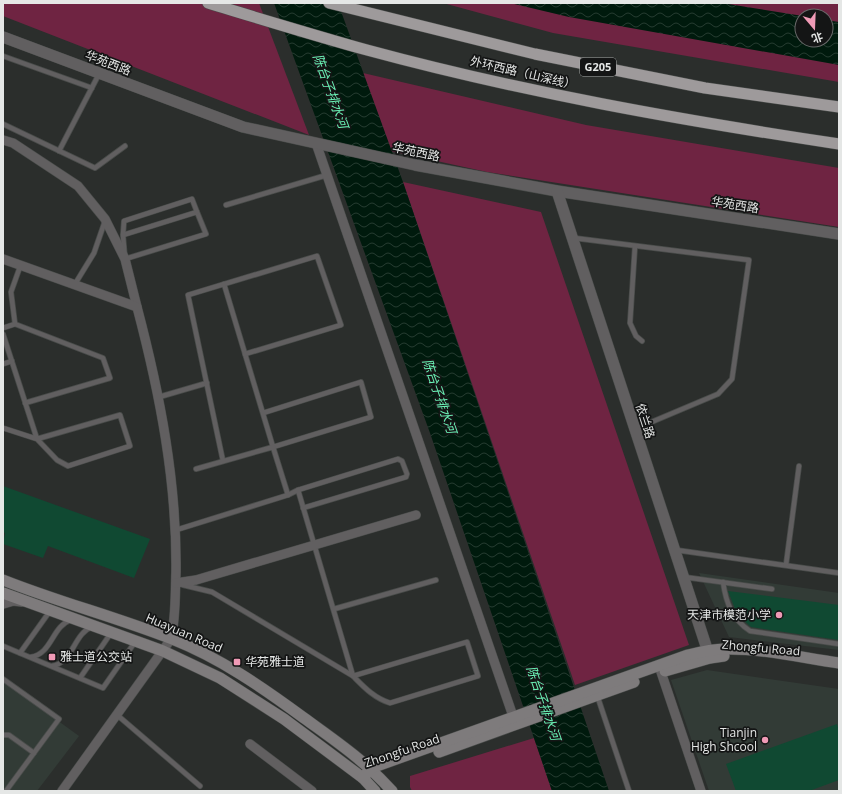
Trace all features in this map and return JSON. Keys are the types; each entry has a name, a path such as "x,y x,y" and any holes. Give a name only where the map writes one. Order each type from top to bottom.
{"highway":[{"name":"外环西路（山深线）","path":"208,3 367,50 542,92 698,123 839,144"},
{"name":"外环西路（山深线）","path":"329,3 535,54 697,87 839,107"}],"main road":[{"name":"Huayuan Road","path":"4,591 30,590 171,638 214,658 256,683 353,753 392,791"},
{"name":"Huayuan Road","path":"4,591 50,611 163,651 220,678 253,698 342,762 372,771"},
{"name":"Zhongfu Road","path":"372,771 660,669 709,654 741,650 839,663"},
{"name":"Zhongfu Road","path":"709,654 839,670"},
{"path":"353,753 373,761 394,764"},
{"name":"Huayuan Road","path":"372,771 375,791"},
{"path":"372,771 380,791"}],"street":[{"name":"华苑西路","path":"3,37 243,127 415,165 557,192 839,234"},
{"path":"3,140 13,142 78,186 105,219 125,259 159,397 165,431 176,530 175,622 171,638 62,791"},
{"path":"318,144 327,175 517,720"},
{"name":"依兰路","path":"557,192 709,654"},
{"path":"3,259 21,264 137,308"},
{"path":"176,583 196,580 416,515"},
{"path":"660,669 701,791"},
{"path":"250,744 312,791"}],"lane":[{"path":"3,56 92,88"},
{"path":"59,151 99,74"},
{"path":"3,124 95,168 125,146"},
{"path":"226,205 327,175"},
{"path":"192,199 197,212 206,234 125,259 123,235 124,221 192,199"},
{"path":"123,235 197,212"},
{"path":"75,284 94,253 105,219"},
{"path":"571,238 749,260 732,379 718,394 634,429"},
{"path":"635,246 630,323 636,336 642,341"},
{"path":"223,461 188,295 317,256 341,325 245,354"},
{"path":"15,324 11,292 21,264"},
{"path":"224,284 288,496"},
{"path":"3,328 15,324 103,358 110,378 25,403"},
{"path":"3,334 37,439 57,460 68,466 130,446 120,415 37,439 3,428"},
{"path":"3,364 12,361"},
{"path":"196,470 371,417 361,382 263,413"},
{"path":"159,397 207,383"},
{"path":"176,530 288,496 298,490 398,459 402,461 407,474 406,477 303,508"},
{"path":"786,565 799,466"},
{"path":"298,490 353,676"},
{"path":"674,550 839,573"},
{"path":"684,577 772,588"},
{"path":"334,609 436,580"},
{"path":"723,582 725,596 730,612 741,625 750,631 839,644"},
{"path":"176,583 212,592 353,676 367,690 382,700 390,703 478,676 467,642 353,676"},
{"path":"20,653 50,611"},
{"path":"31,657 37,656 45,650 64,624 74,620"},
{"path":"52,666 61,663 83,632 89,628 95,627"},
{"path":"80,678 111,632"},
{"path":"3,646 103,688 135,641"},
{"path":"3,679 59,719 6,791"},
{"path":"592,693 629,791"},
{"path":"116,714 200,786"},
{"path":"3,735 9,735 34,753"}],"shaded area":[{"path":"3,3 259,3 309,135 3,16"},
{"path":"443,3 839,3 839,82 553,33"},
{"path":"363,73 586,125 839,168 839,227 487,172 391,151"},
{"path":"403,182 541,212 689,645 575,685"},
{"name":"天津市模范小学","path":"699,573 839,593 839,650 729,637"},
{"name":"Tianjin High Shcool","path":"707,670 839,689 839,791 709,791 671,680"},
{"path":"3,681 79,736 37,791 3,791"},
{"path":"534,738 552,791 412,791 410,787 410,776"}],"water":[{"name":"陈台子排水河","path":"274,3 338,3 403,182 609,791 552,791 430,433"},
{"path":"510,3 722,3 794,15 794,48 834,48 834,21 839,22 839,65 569,17"}],"building":[{"path":"3,486 150,539 134,578 48,546 43,558 3,544 5,533 3,532"},
{"name":"天津市模范小学","path":"728,591 839,605 839,640 751,627 737,614"},
{"path":"837,724 839,731 839,780 809,791 736,791 726,764"}],"place":[{"name":"天津市模范小学","path":"779,615"},
{"name":"雅士道公交站","path":"52,657"},
{"name":"华苑雅士道","path":"237,662"},
{"name":"Tianjin High Shcool","path":"765,740"}]}
